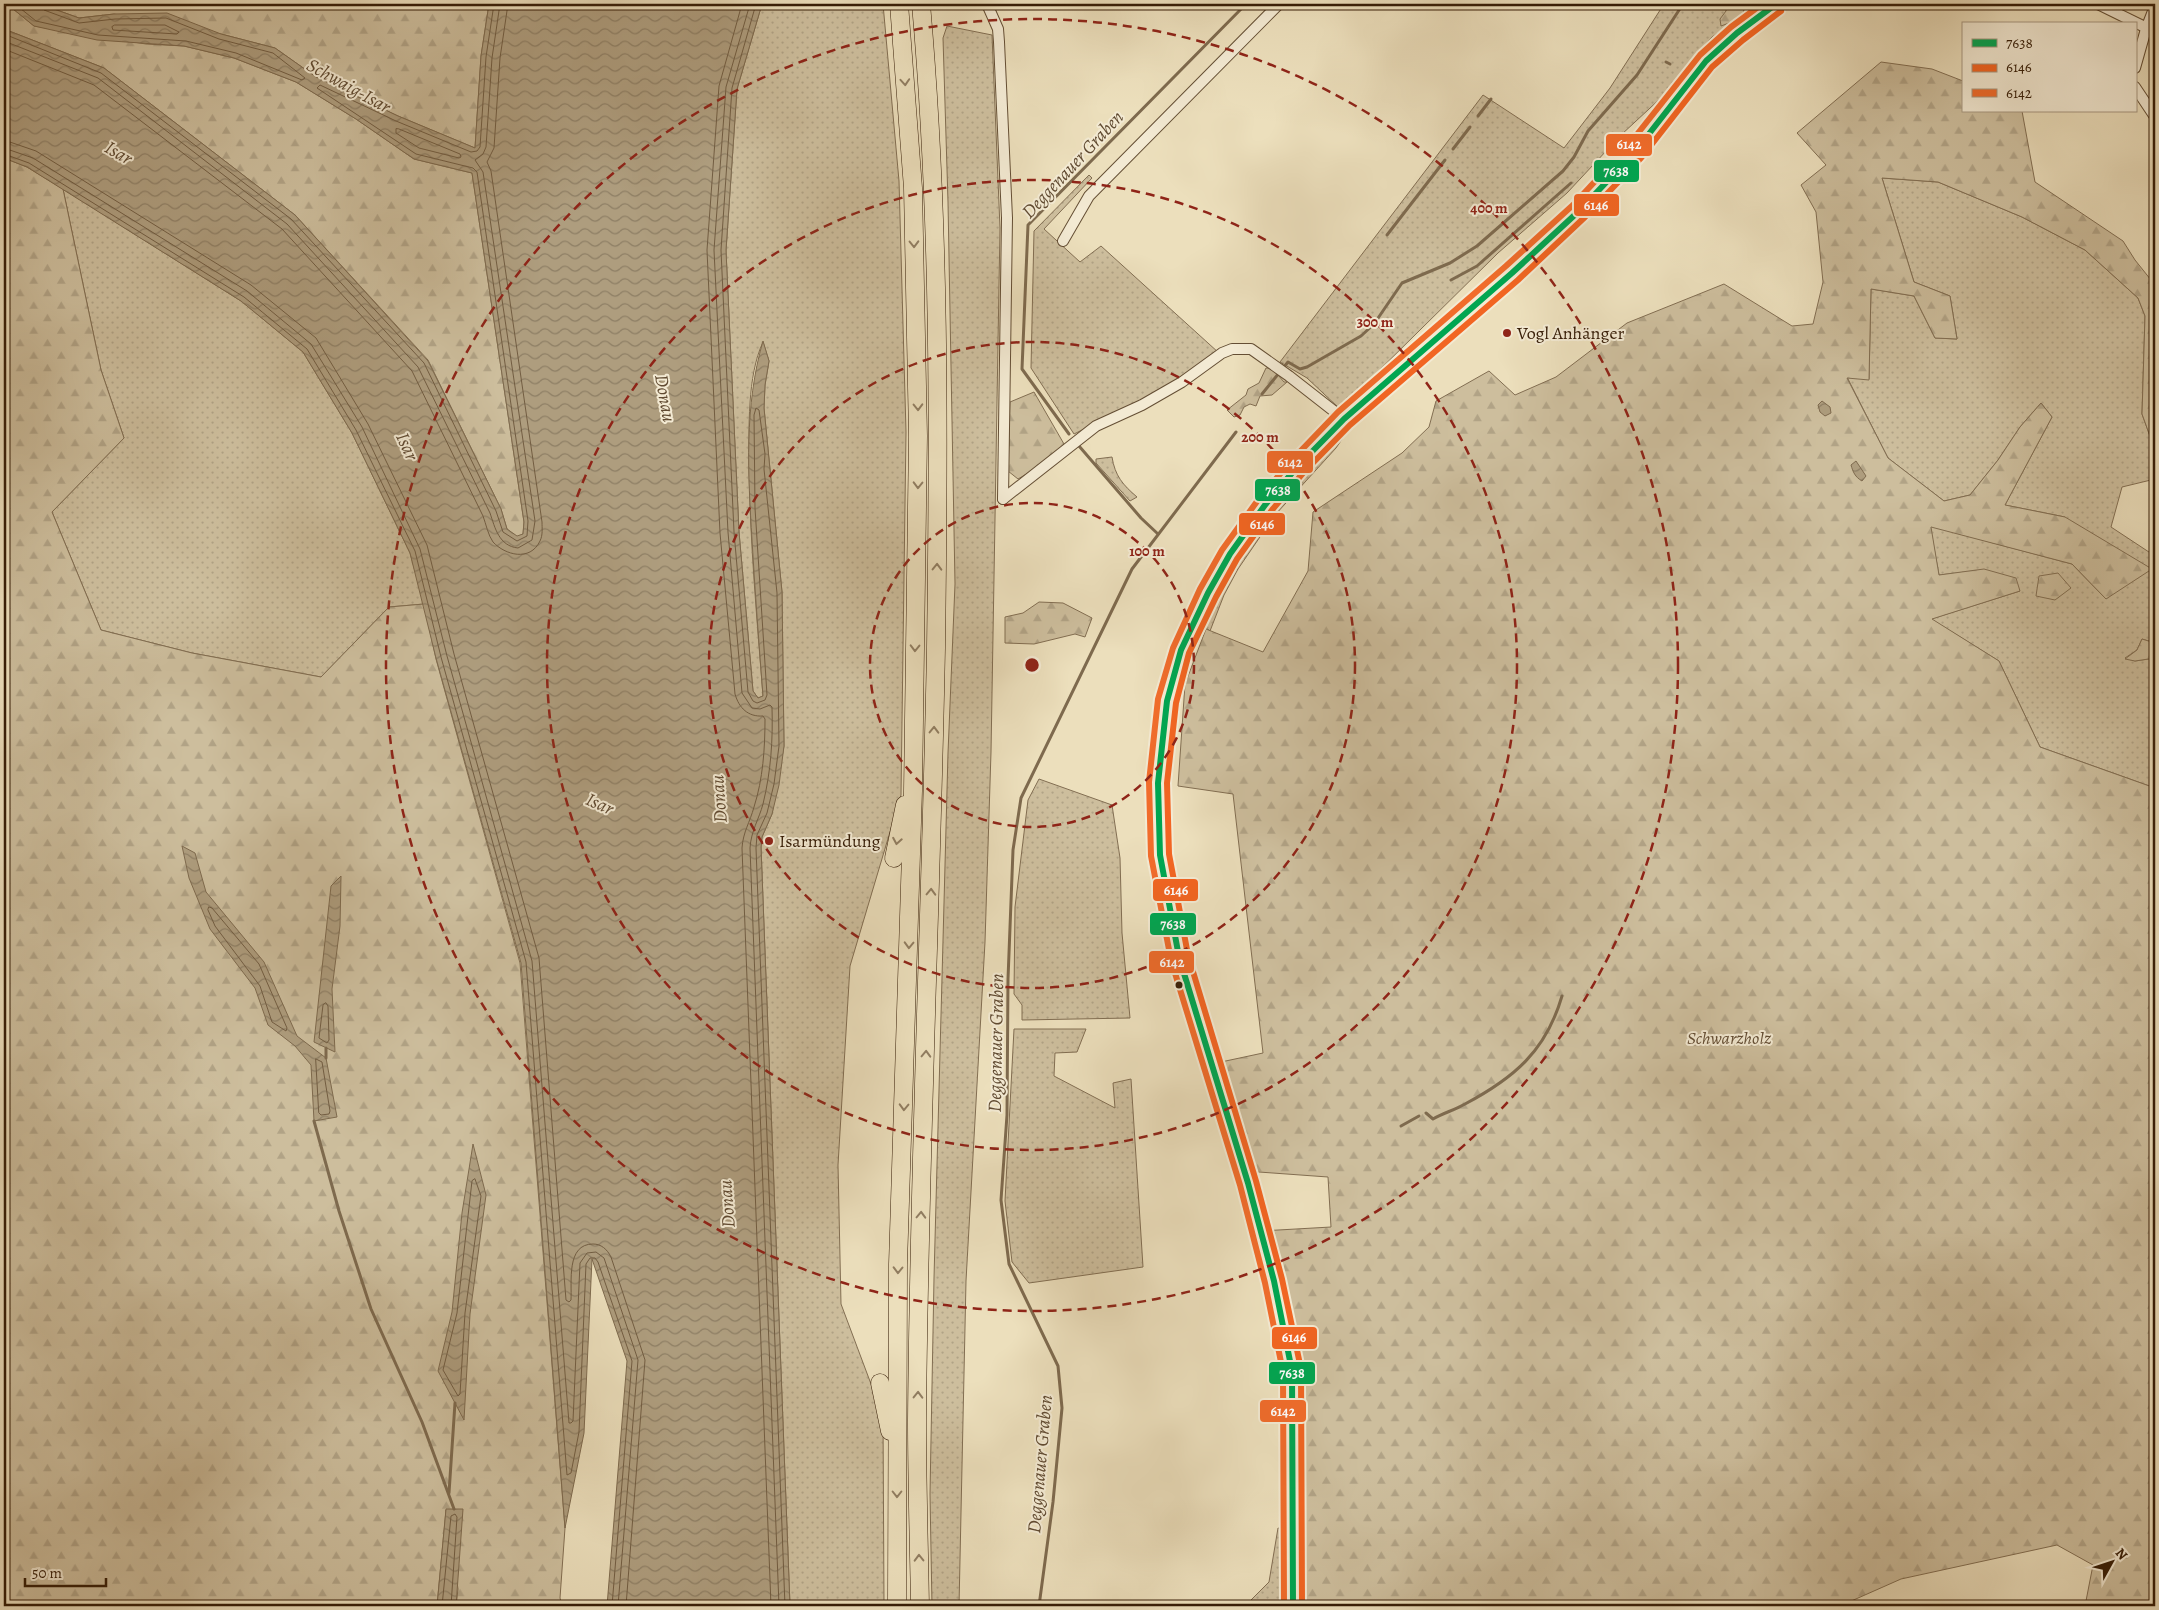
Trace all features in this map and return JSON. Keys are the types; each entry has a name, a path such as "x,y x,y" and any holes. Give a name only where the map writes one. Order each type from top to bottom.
{"highway":[{"path":"897,1606 898,1264 913,791 918,427 913,188 898,4"},
{"path":"920,1606 917,1426 919,1264 933,812 939,434 933,182 921,4"},
{"path":"894,858 903,808 913,791"},
{"path":"880,1383 888,1426 896,1445"}],"main road":[{"path":"1293,1606 1292,1371 1274,1281 1248,1183 1173,934 1160,855 1158,784 1167,701 1181,650 1208,593 1230,554 1265,505 1297,467 1344,418 1512,273 1579,211 1634,153 1706,61 1737,33 1776,4"}],"street":[{"path":"987,4 998,29 1007,218 1006,390 1002,499 1096,426 1142,405 1182,382 1222,353 1232,349 1251,349 1344,418"},
{"path":"1063,241 1089,196 1279,4"},
{"path":"2098,4 2134,22"},
{"path":"2136,65 2150,30 2155,6"},
{"path":"2136,23 2150,30"},
{"path":"2136,88 2155,117"}],"green space":[{"path":"4,4 7,4 34,26 146,44 184,46 234,58 296,82 356,119 414,159 472,173 524,522 523,534 517,537 507,529 501,509 428,360 295,215 104,68 4,29"},
{"path":"40,4 489,4 481,56 475,148 398,116 316,77 275,48 221,34 114,14 79,18"},
{"path":"762,4 883,4 899,181 906,432 901,795 850,966 838,1165 841,1304 883,1416 884,1606 790,1606 761,847 762,837 772,814 784,746 782,592 764,408 769,361 763,342 754,371 750,403 749,436 752,553 763,696 758,698 753,691 739,532 726,251 737,89"},
{"path":"1664,4 1751,4 1758,7 1712,37 1686,66 1677,83 1621,135 1567,193 1498,253 1340,409 1307,378 1280,362 1483,95 1564,148 1610,88"},
{"path":"1727,4 1740,4 1744,11 1740,19 1721,26 1720,19 1726,11"},
{"path":"947,26 992,35 1000,228 991,752 985,942 966,1281 959,1606 932,1606 930,1494 934,1278 948,753 955,584 943,38"},
{"name":"Schwarzholz","path":"1881,62 1932,69 1962,81 1962,112 2022,112 2035,182 2123,241 2155,285 2155,450 2142,414 2145,316 2138,298 2085,250 2022,217 1938,182 1882,178 1914,282 1950,296 1957,339 1935,338 1914,296 1871,289 1869,380 1847,378 1888,458 1944,501 1970,495 1998,460 2020,427 2041,403 2052,417 2005,505 2065,517 2152,569 2106,599 2072,564 1931,527 1939,575 1984,569 2016,578 2020,591 1932,619 1999,661 2040,747 2155,788 2155,1606 2085,1606 2093,1565 2057,1545 1901,1579 1840,1606 1293,1606 1292,1369 1261,1231 1331,1227 1328,1177 1245,1171 1221,1062 1263,1053 1233,794 1178,786 1185,684 1206,629 1263,652 1308,571 1313,512 1402,453 1429,427 1436,401 1489,371 1515,395 1556,377 1627,323 1724,284 1792,326 1813,324 1823,282 1816,212 1801,185 1826,165 1797,133"},
{"path":"4,158 27,167 63,189 101,370 124,438 52,512 101,630 192,653 321,677 389,607 424,604 436,659 520,963 565,1528 560,1598 562,1606 456,1606 458,1589 446,1510 437,1606 4,1606"},
{"path":"1089,175 1092,178 1044,229 1080,262 1101,246 1219,353 1185,377 1086,430 1084,429 1074,434 1031,368 1034,231"},
{"path":"1882,178 1938,182 2022,217 2085,250 2138,298 2145,316 2142,414 2155,450 2155,479 2122,487 2111,527 2155,556 2155,643 2142,639 2137,650 2125,658 2135,661 2155,658 2155,788 2040,747 1999,661 1931,619 2020,591 1984,570 1939,575 1930,526 2072,564 2106,599 2065,517 2005,505 2052,417 2041,403 2020,427 1998,460 1970,495 1944,501 1888,458 1847,377 1869,379 1871,289 1914,296 1935,338 1957,339 1950,296 1914,282"},
{"path":"63,189 241,301 303,352 352,433 410,553 424,604 389,607 321,677 192,653 101,630 52,512 124,438 101,370"},
{"path":"1266,368 1272,368 1284,382 1287,382 1272,395 1260,396 1256,406 1250,404 1244,407 1240,415 1234,417 1227,410 1246,395 1248,389 1259,383"},
{"path":"1034,392 1064,444 1045,463 1018,479 1008,471 1010,402"},
{"path":"1348,426 1305,471 1265,518 1230,569 1202,624 1183,682 1181,677 1201,622 1237,554 1261,518 1279,496 1306,465"},
{"path":"1351,426 1336,448 1275,515 1272,513 1320,458"},
{"path":"1112,457 1120,480 1137,497 1130,501 1096,463 1096,459"},
{"path":"1272,513 1275,515 1238,569 1233,569"},
{"path":"1233,569 1238,569 1224,595 1210,631 1205,627"},
{"path":"2058,573 2071,588 2055,600 2036,596 2039,576"},
{"path":"1039,602 1063,603 1092,618 1085,637 1075,634 1034,644 1005,643 1005,617 1023,613"},
{"path":"2142,639 2155,643 2155,658 2135,661 2125,659 2137,650"},
{"path":"1039,779 1112,805 1120,858 1122,933 1130,1018 1022,1020 1022,1005 1014,994 1015,907 1028,800"},
{"path":"1014,1029 1086,1029 1077,1052 1055,1053 1054,1076 1115,1108 1113,1083 1131,1079 1143,1267 1029,1283 1012,1262 1005,1201"},
{"path":"1278,1528 1284,1529 1285,1606 1245,1606 1269,1582"}],"water":[{"path":"7,4 40,4 79,18 114,14 167,13 221,34 275,48 316,77 398,116 475,148 481,56 489,4 762,4 737,89 726,250 739,532 753,691 758,698 763,696 751,515 749,440 753,390 763,341 769,361 764,408 782,592 784,746 779,785 772,814 762,837 761,847 790,1606 607,1606 627,1361 592,1259 584,1433 565,1528 521,963 436,658 410,553 352,433 303,352 241,301 27,167 4,158 4,29 104,68 295,215 428,361 501,509 507,529 517,536 523,534 524,522 472,173 414,159 356,119 296,82 234,58 184,46 97,40 34,26"},
{"path":"1822,401 1830,407 1831,413 1825,416 1820,412 1818,405"},
{"path":"1856,461 1866,476 1862,481 1856,476 1851,465"},
{"path":"182,846 195,853 206,892 264,962 297,1036 326,1058 337,1117 314,1121 311,1065 295,1046 268,1025 255,988 210,929 189,878"},
{"path":"341,876 340,926 332,989 335,1052 314,1042 331,886"},
{"path":"473,1144 486,1195 470,1314 464,1420 438,1371 452,1312 462,1213"},
{"path":"446,1509 463,1509 456,1606 437,1606"}],"waterway":[{"name":"Deggenauer Graben","path":"1069,434 1022,369 1028,225 1246,4"},
{"path":"1262,394 1288,362 1300,369 1307,367 1361,336 1374,324 1402,283 1450,263 1477,246 1563,171 1574,157 1588,131 1637,75 1683,4"},
{"path":"1666,62 1670,64"},
{"path":"1478,116 1491,99"},
{"path":"1453,149 1470,127"},
{"path":"1387,235 1445,160"},
{"path":"1451,280 1477,266 1571,183"},
{"name":"Deggenauer Graben","path":"1039,1606 1053,1502 1062,1408 1058,1366 1009,1264 1001,1200 1007,1115 1008,979 1013,850 1021,798 1132,569 1236,432"},
{"name":"Deggenauer Graben","path":"1079,446 1141,518 1158,534"},
{"path":"1426,1113 1433,1119 1457,1108 1483,1094 1513,1073 1526,1061 1547,1032 1562,996"},
{"path":"326,1048 326,1058"},
{"path":"1401,1126 1419,1116"},
{"path":"314,1121 339,1211 371,1309 422,1422 454,1509"},
{"path":"449,1493 455,1403"}],"transit line":[{"name":"6142","path":"1284,1606 1283,1372 1265,1283 1240,1185 1171,960 1151,856 1149,782 1158,699 1173,648 1200,589 1222,550 1258,500 1291,461 1338,412 1573,205 1627,147 1700,55 1731,27 1762,4"},
{"name":"7638","path":"1293,1606 1292,1371 1274,1281 1248,1183 1179,957 1160,855 1158,783 1167,701 1181,650 1208,593 1230,554 1265,505 1297,467 1344,419 1512,273 1579,211 1634,153 1706,61 1737,33 1776,4"},
{"name":"6146","path":"1302,1606 1301,1369 1282,1279 1256,1181 1188,955 1169,854 1167,783 1176,703 1189,653 1237,559 1272,510 1303,473 1350,425 1518,280 1585,217 1641,158 1712,67 1781,11"}],"place":[{"name":"Vogl Anhänger","path":"1507,333"},
{"name":"Isarmündung","path":"769,841"}],"water label":[{"name":"Schwaig-Isar","path":"349,85"},
{"name":"Isar","path":"119,152"},
{"name":"Donau","path":"666,398"},
{"name":"Isar","path":"408,446"},
{"name":"Donau","path":"718,799"},
{"name":"Isar","path":"600,803"},
{"name":"Donau","path":"726,1204"}]}
